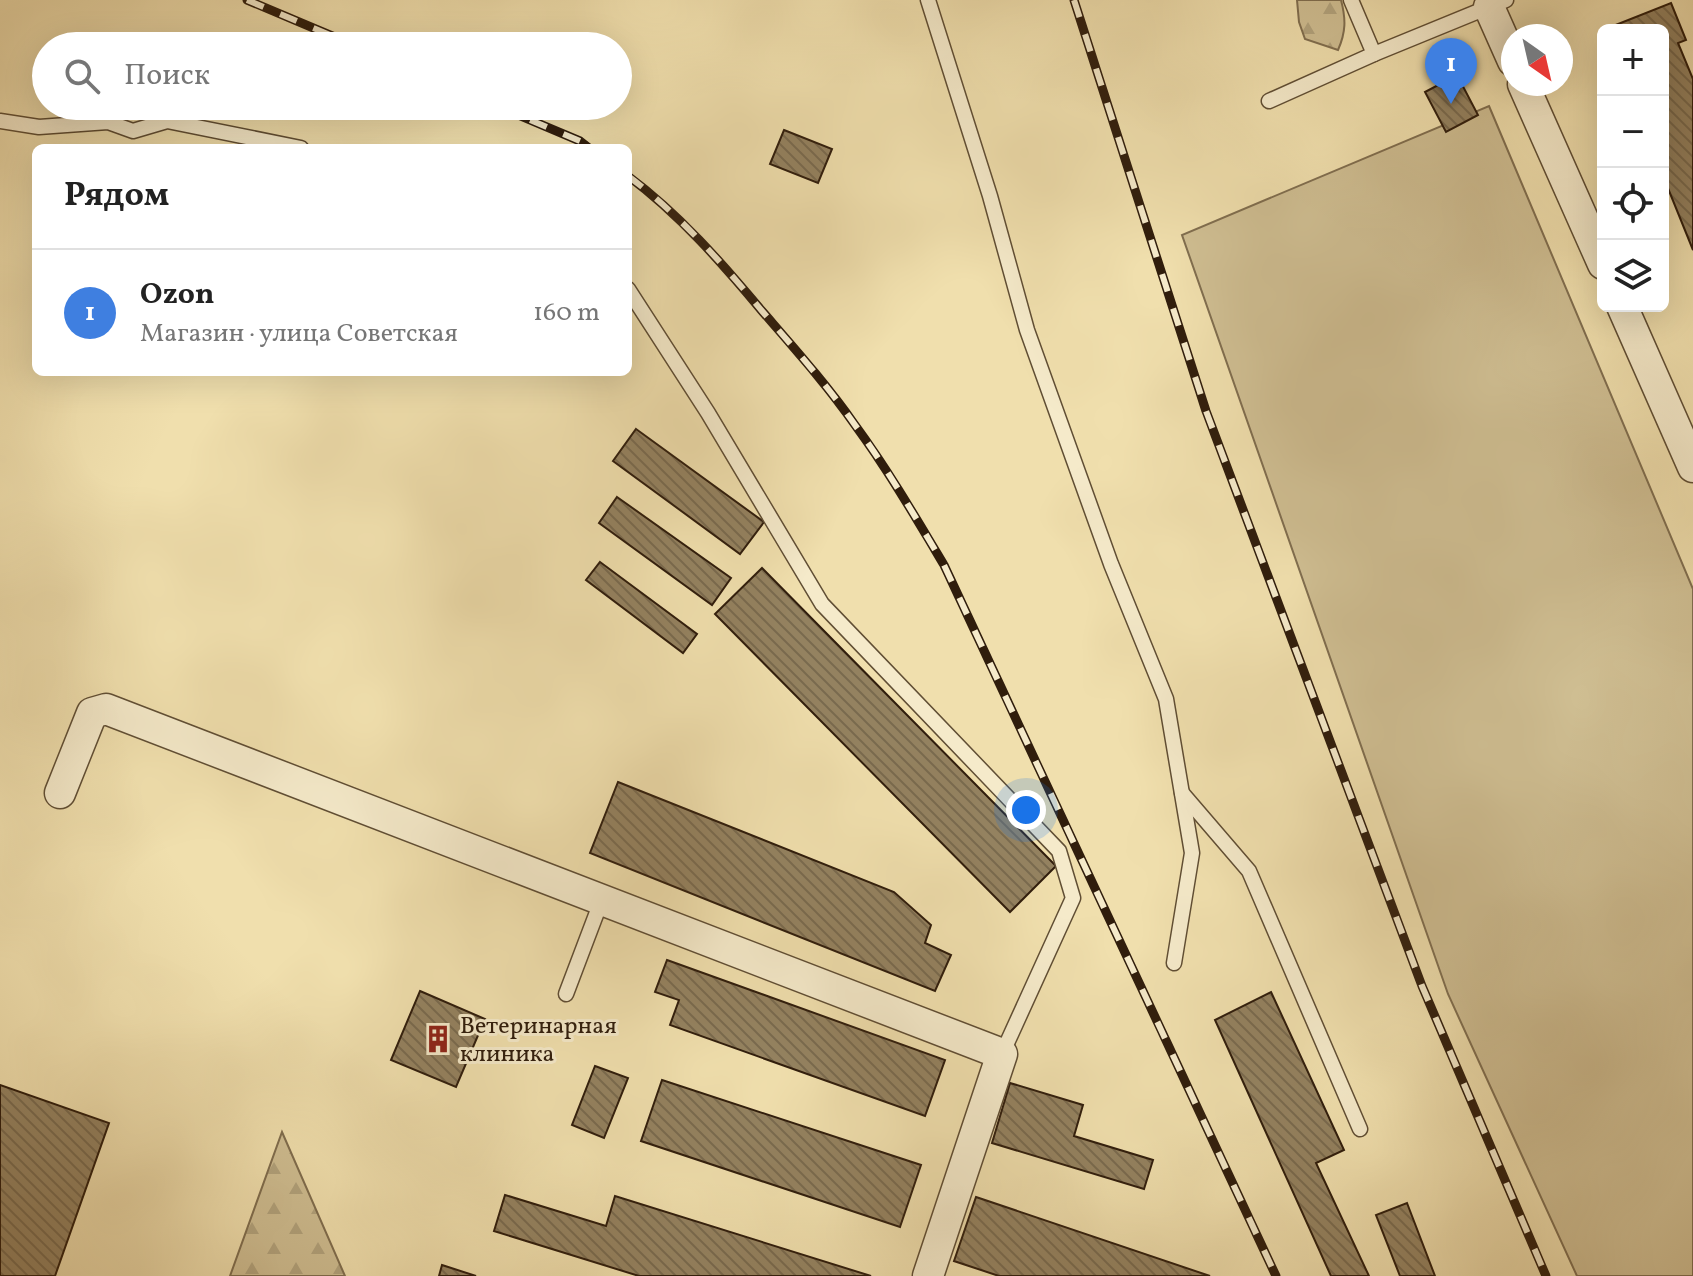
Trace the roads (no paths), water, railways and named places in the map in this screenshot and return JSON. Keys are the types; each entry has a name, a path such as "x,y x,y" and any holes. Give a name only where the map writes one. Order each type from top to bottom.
{"street":[{"path":"1495,2 1502,24"},
{"path":"1528,96 1597,250"},
{"path":"1625,312 1693,467"},
{"path":"60,793 92,713 106,709 1002,1054 928,1276"}],"lane":[{"path":"928,0 990,196 1027,330 1111,564 1166,699 1192,853 1174,963"},
{"path":"1351,0 1374,54"},
{"path":"1269,101 1495,2"},
{"path":"0,121 39,127 108,122 133,131 167,121 281,144"},
{"path":"632,295 708,413 822,604 1059,851 1073,898 1002,1054"},
{"path":"1182,793 1249,871 1360,1129"},
{"path":"566,994 602,899"}],"railway":[{"path":"247,0 323,32"},
{"path":"1074,0 1206,411 1422,986 1546,1276"},
{"path":"530,120 584,144"},
{"path":"632,179 699,240 822,381 879,459 944,565 1276,1276"}],"place":[{"name":"Ozon","path":"1451,104"},
{"name":"Ветеринарная клиника","path":"438,1039"}]}
